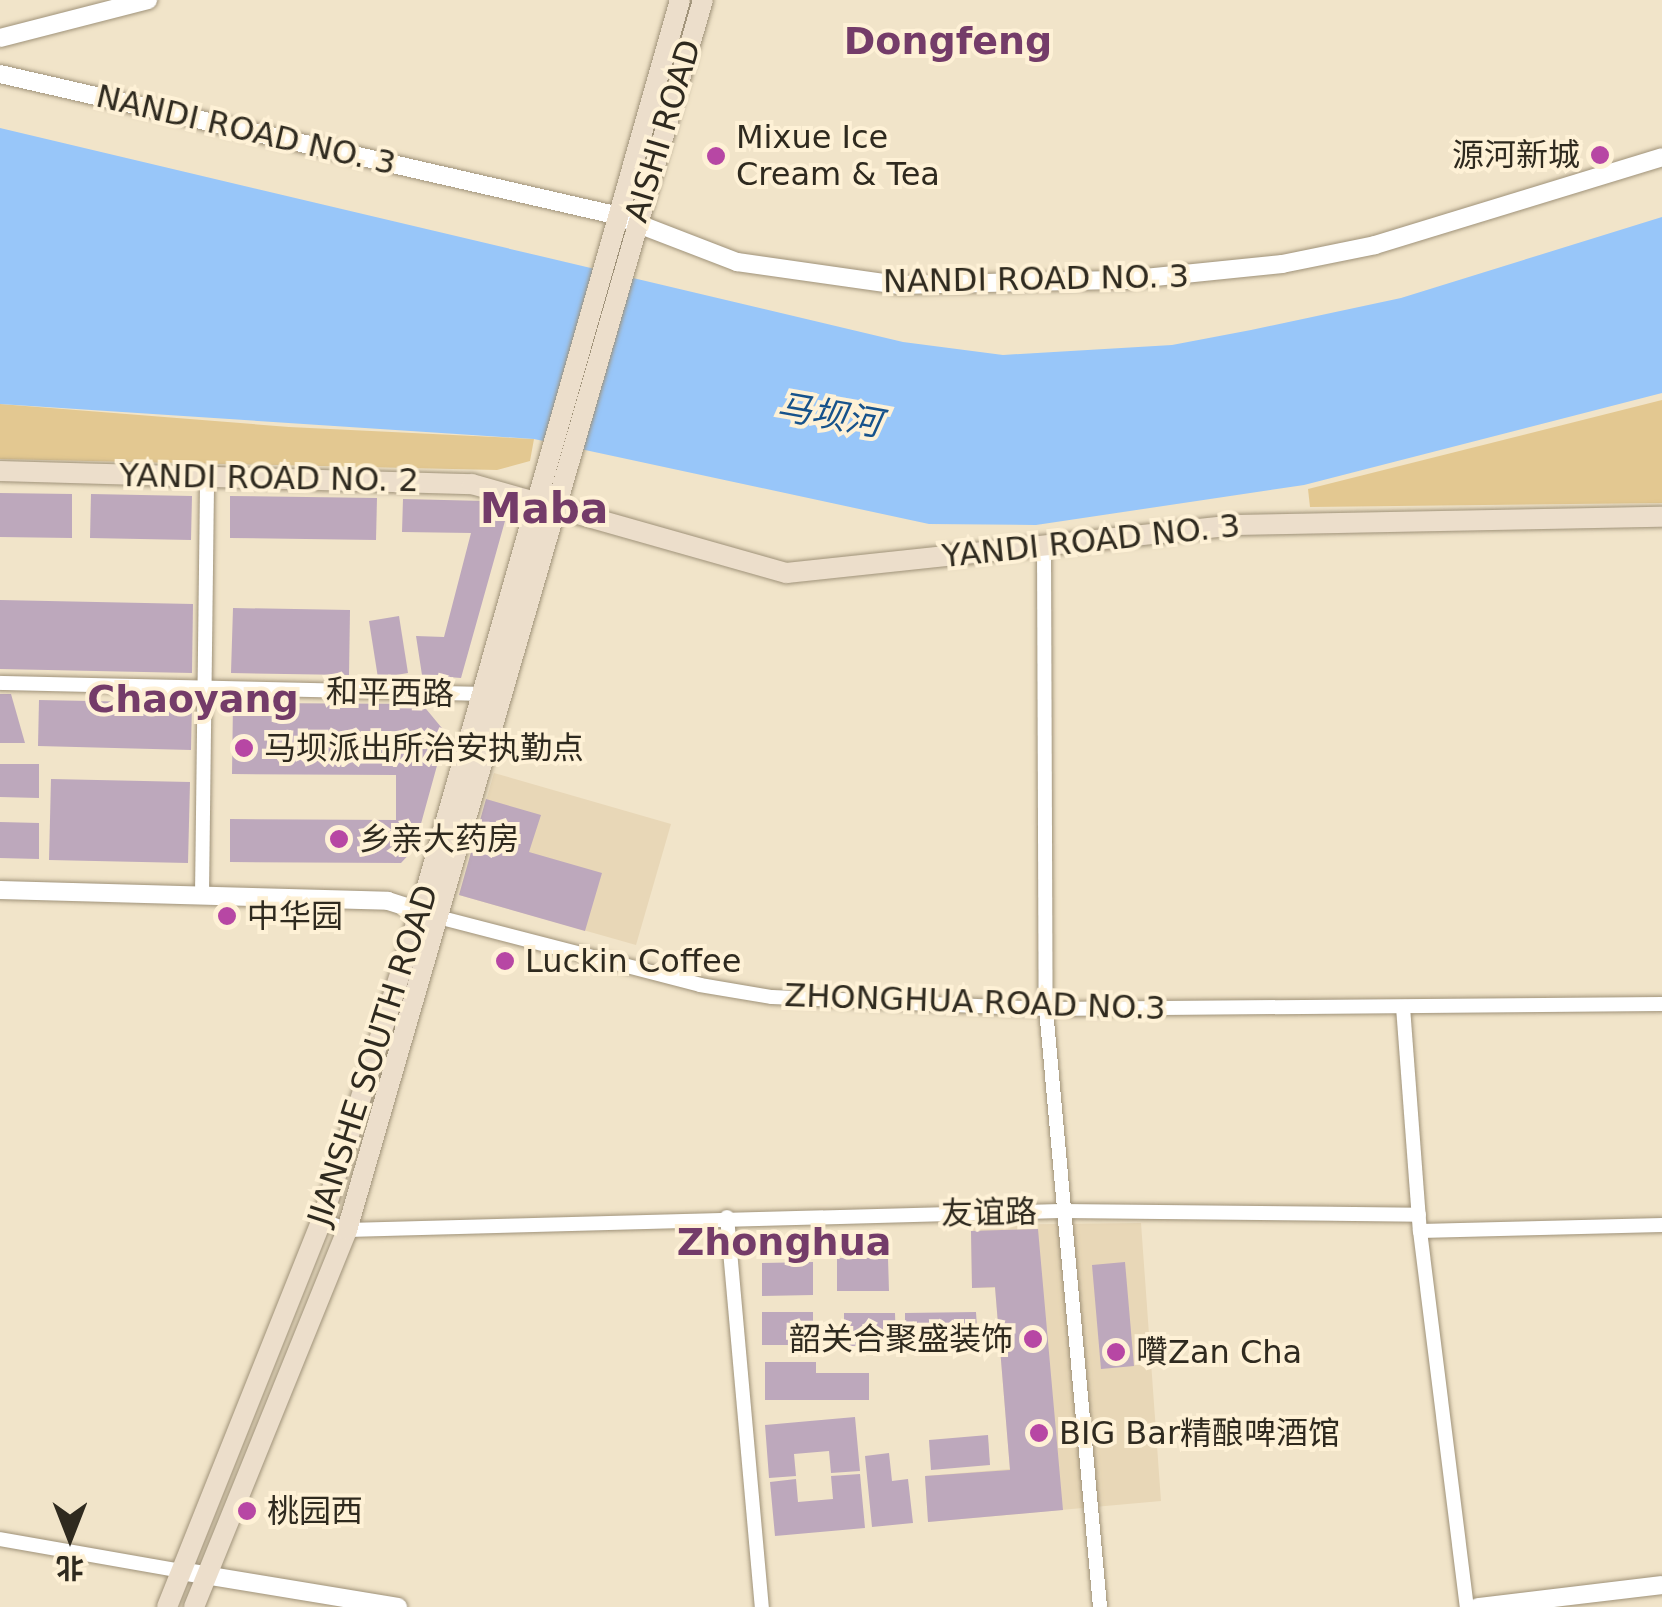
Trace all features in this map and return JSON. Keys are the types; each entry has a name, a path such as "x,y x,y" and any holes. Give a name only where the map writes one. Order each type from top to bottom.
{"main road":[{"name":"AISHI ROAD","path":"553,471 625,219 680,0"},
{"name":"AISHI ROAD","path":"625,219 703,0"},
{"name":"YANDI ROAD NO. 2","path":"0,471 472,484 544,503"},
{"name":"JIANSHE SOUTH ROAD","path":"194,1607 346,1230 429,914 553,471"},
{"name":"JIANSHE SOUTH ROAD","path":"167,1607 322,1220 429,914 479,694 544,503"},
{"name":"YANDI ROAD NO. 3","path":"544,503 767,572 1252,524 1661,517"}],"street":[{"path":"0,38 148,0"},
{"name":"NANDI ROAD NO. 3","path":"0,74 625,219 738,262 839,280 972,287 1143,279 1375,246 1662,157"},
{"path":"202,895 207,476"},
{"path":"1044,545 1046,1009 1061,1211 1100,1607"},
{"name":"和平西路","path":"0,683 479,694"},
{"path":"0,890 388,901 429,914"},
{"name":"ZHONGHUA ROAD NO.3","path":"429,914 736,993 1046,1009 1662,1004"},
{"path":"1403,1007 1420,1231 1467,1607"},
{"name":"友谊路","path":"322,1220 346,1230 1061,1211 1419,1215"},
{"path":"728,1217 762,1607"},
{"path":"1420,1231 1662,1225"},
{"path":"0,1539 398,1607"},
{"path":"1478,1607 1662,1585"}],"shaded area":[{"path":"1662,400 1662,503 1310,507 1308,489"},
{"path":"0,404 289,427 534,439 530,461 497,470 0,459"},
{"path":"494,773 671,824 636,945 459,895"},
{"path":"1141,1223 1161,1501 928,1522 925,1476 1010,1469 995,1288 972,1288 971,1225"}],"water":[{"name":"马坝河","path":"0,128 903,342 1003,355 1172,345 1251,330 1401,298 1662,217 1662,393 1304,485 1036,525 929,524 534,439 0,404"}],"building":[{"path":"0,493 72,494 72,538 0,537"},
{"path":"91,494 192,496 191,540 90,538"},
{"path":"230,496 377,498 376,540 230,538"},
{"path":"403,499 485,501 505,521 461,678 422,675 416,636 444,637 471,533 402,532"},
{"path":"0,600 193,604 192,673 0,669"},
{"path":"233,608 350,610 349,675 231,673"},
{"path":"399,616 408,673 378,678 369,621"},
{"path":"0,694 11,694 25,743 0,743"},
{"path":"39,700 192,703 191,750 38,746"},
{"path":"233,703 422,704 446,733 414,849 401,863 230,862 230,819 396,820 396,775 232,774"},
{"path":"0,764 39,764 39,798 0,797"},
{"path":"51,779 190,782 188,863 49,860"},
{"path":"486,799 541,815 529,852 602,873 585,931 459,895"},
{"path":"0,822 39,823 39,859 0,858"},
{"path":"1038,1229 1063,1510 928,1522 925,1476 1010,1470 995,1287 972,1288 971,1231"},
{"path":"837,1258 888,1258 889,1291 837,1291"},
{"path":"813,1262 813,1295 762,1296 762,1263"},
{"path":"1125,1262 1134,1366 1101,1369 1092,1265"},
{"path":"762,1312 813,1312 813,1345 762,1345"},
{"path":"976,1312 977,1328 957,1329 957,1338 923,1338 922,1329 905,1330 905,1313"},
{"path":"844,1313 895,1313 896,1346 844,1346"},
{"path":"765,1362 816,1362 816,1373 869,1373 869,1400 765,1400"},
{"path":"855,1417 860,1471 831,1473 829,1451 794,1454 796,1476 769,1478 765,1425"},
{"path":"988,1435 990,1465 931,1470 929,1440"},
{"path":"889,1453 892,1481 908,1479 913,1523 872,1527 865,1456"},
{"path":"860,1474 865,1528 775,1536 770,1482 796,1479 798,1502 833,1499 831,1476"}],"place":[{"name":"源河新城","path":"1600,155"},
{"name":"Mixue Ice Cream & Tea","path":"716,156"},
{"name":"马坝派出所治安执勤点","path":"244,748"},
{"name":"乡亲大药房","path":"339,839"},
{"name":"中华园","path":"227,916"},
{"name":"Luckin Coffee","path":"505,961"},
{"name":"韶关合聚盛装饰","path":"1033,1339"},
{"name":"囋Zan Cha","path":"1116,1352"},
{"name":"BIG Bar精酿啤酒馆","path":"1039,1433"},
{"name":"桃园西","path":"247,1511"}],"district":[{"name":"Dongfeng","path":"948,42"},
{"name":"Maba","path":"544,509"},
{"name":"Chaoyang","path":"193,700"},
{"name":"Zhonghua","path":"784,1243"}]}
